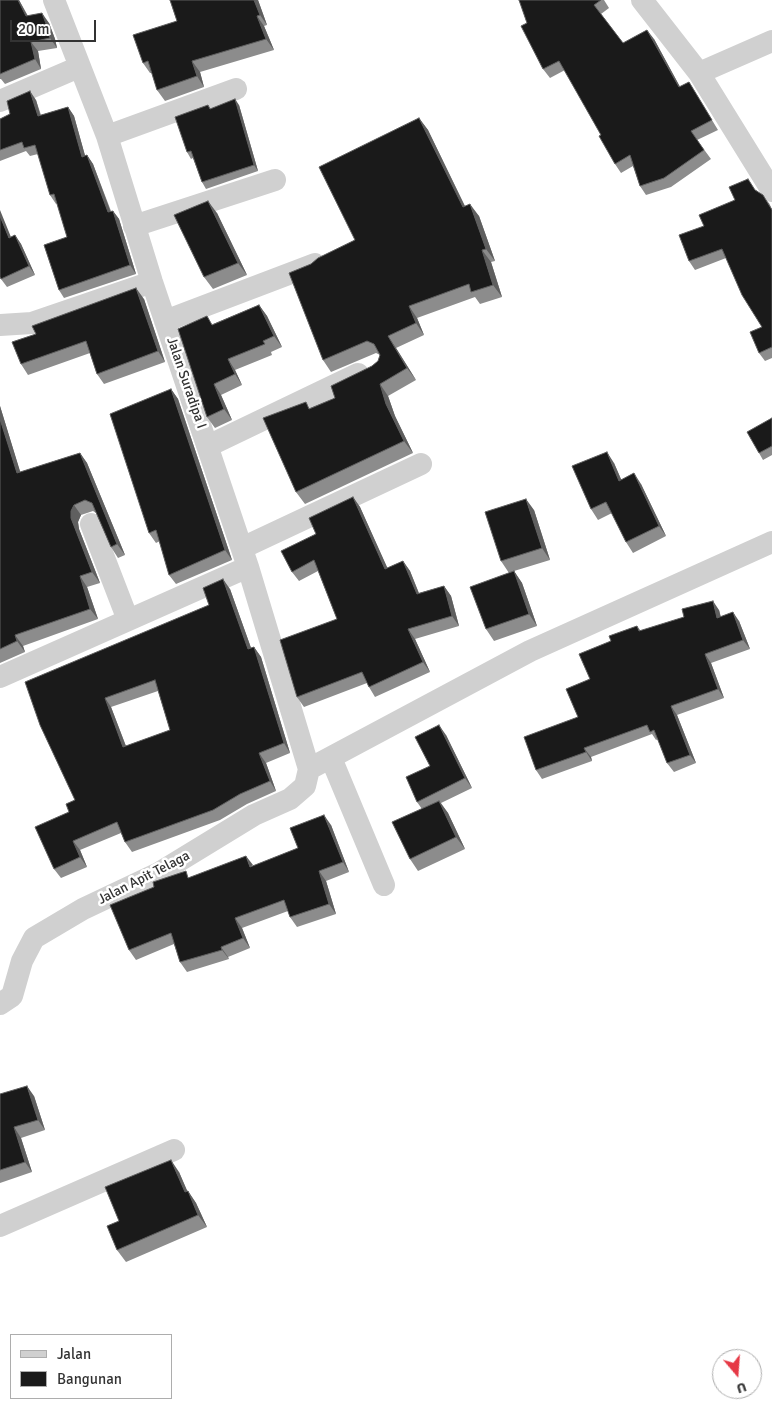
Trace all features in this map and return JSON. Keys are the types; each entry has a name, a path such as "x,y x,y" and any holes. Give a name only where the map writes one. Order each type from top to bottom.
{"street":[{"name":"Jalan Suradipa I","path":"54,0 107,136 152,282 245,557 309,769"},
{"path":"642,0 698,73 772,191"},
{"path":"698,73 772,41"},
{"path":"0,102 80,68"},
{"path":"107,136 236,89"},
{"path":"134,226 275,180"},
{"path":"165,321 315,264"},
{"path":"0,325 32,323 152,282"},
{"path":"208,446 375,366"},
{"path":"0,677 128,620 420,464"},
{"path":"91,524 128,620"},
{"path":"309,769 530,651 772,542"},
{"path":"331,758 384,885"},
{"name":"Jalan Apit Telaga","path":"0,1004 12,996 22,961 34,938 82,909 159,874 254,816 290,799 305,786 309,769"},
{"path":"0,1226 174,1150"}],"building":[{"path":"0,0 18,0 26,16 42,13 50,38 31,42 35,59 0,74"},
{"path":"170,0 254,0 260,15 257,16 266,39 192,61 197,76 157,90 148,61 143,63 133,35 177,21"},
{"path":"519,0 601,0 594,5 623,43 647,30 679,87 689,82 712,120 691,131 704,150 664,178 640,186 630,155 615,164 599,136 601,135 559,61 543,69 521,26 527,23"},
{"path":"30,91 38,116 68,107 82,157 87,155 108,212 113,211 130,265 59,290 44,245 67,237 54,194 50,195 35,145 24,148 22,142 0,150 0,119 10,114 7,101"},
{"path":"235,99 254,165 202,182 191,151 187,152 175,117 208,105 210,109"},
{"path":"419,118 463,207 470,204 486,249 482,250 493,285 471,292 469,284 409,306 416,323 388,336 407,368 380,384 386,404 404,441 296,492 263,418 306,402 309,409 335,398 331,386 372,366 378,361 380,355 374,344 367,341 323,360 289,273 311,264 318,258 355,240 319,167"},
{"path":"748,179 755,190 763,195 772,210 772,347 759,353 750,332 762,327 742,295 722,249 689,261 679,235 704,226 699,215 735,200 729,187"},
{"path":"208,201 238,263 204,277 174,215"},
{"path":"0,216 9,238 15,235 29,266 1,279 0,277"},
{"path":"136,288 158,351 97,374 86,341 21,364 12,342 36,334 32,326"},
{"path":"259,305 274,336 263,341 265,344 228,359 235,374 214,384 224,409 207,417 178,329 207,316 212,325"},
{"path":"171,389 225,550 169,575 156,530 149,533 110,414"},
{"path":"772,418 772,446 759,453 747,432"},
{"path":"0,419 17,473 80,453 117,544 111,547 92,503 85,500 74,505 71,511 71,518 92,572 80,576 90,609 15,635 17,641 0,649"},
{"path":"607,452 619,481 634,473 659,526 626,542 606,502 591,509 572,466"},
{"path":"353,497 385,569 403,561 417,594 444,586 452,616 408,629 423,662 369,687 362,672 297,697 280,640 337,619 314,560 292,572 281,551 316,534 309,518"},
{"path":"526,499 542,548 501,561 485,512"},
{"path":"514,571 529,614 486,629 470,587"},
{"path":"223,579 248,649 254,647 284,743 259,753 270,781 240,794 213,810 125,842 117,822 73,841 80,857 54,869 35,827 69,812 66,804 75,800 40,725 25,682 209,605 203,588","holes":["155,680 170,730 123,747 105,698"]},
{"path":"713,601 717,618 733,612 743,640 705,654 718,689 671,706 690,755 667,763 654,730 650,732 647,725 584,748 586,752 536,770 524,737 578,717 566,689 590,679 579,654 611,641 609,636 637,626 639,631 684,617 682,609"},
{"path":"439,725 465,778 417,802 406,777 430,766 415,737"},
{"path":"439,801 456,837 410,859 392,822"},
{"path":"324,815 343,862 319,871 329,904 290,917 284,900 235,918 243,938 221,947 222,950 180,962 171,933 129,950 110,905 154,887 153,882 186,871 188,878 246,856 250,867 298,848 290,828"},
{"path":"27,1086 38,1120 14,1127 25,1162 0,1170 0,1094"},
{"path":"171,1160 185,1192 188,1191 198,1215 117,1250 107,1226 119,1221 105,1187"}]}
